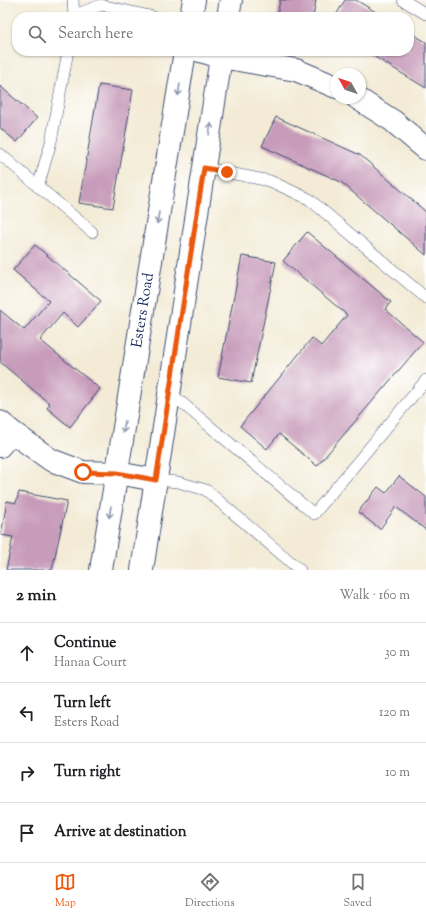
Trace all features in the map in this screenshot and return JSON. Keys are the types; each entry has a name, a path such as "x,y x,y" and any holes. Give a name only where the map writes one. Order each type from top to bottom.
{"street":[{"path":"192,12 194,0"},
{"path":"229,12 231,0"},
{"name":"Esters Road","path":"101,570 184,56"},
{"path":"142,570 221,56"},
{"path":"230,56 296,70 330,84"},
{"path":"366,104 393,121 426,149"},
{"path":"4,434 51,460 83,472 117,473 156,480"}],"lane":[{"path":"73,0 74,12"},
{"path":"403,0 426,14"},
{"path":"84,12 101,5 132,12"},
{"path":"38,186 51,142 67,56"},
{"path":"0,154 92,232"},
{"path":"204,168 270,181 309,199 426,298"},
{"path":"169,392 314,514 426,380"},
{"path":"156,480 178,482 206,490 300,570"}],"building":[{"path":"280,0 316,0 314,12 278,12"},
{"path":"345,0 356,0 376,12 338,12"},
{"path":"414,35 426,42 426,88 373,56 414,56"},
{"path":"99,85 133,90 113,208 79,203"},
{"path":"0,86 37,118 17,142 0,128"},
{"path":"276,117 360,155 426,212 426,255 341,182 262,146"},
{"path":"307,232 391,302 385,309 423,342 317,466 279,434 267,449 240,426 312,338 321,346 347,315 283,261"},
{"path":"35,245 101,301 78,327 63,313 40,340 100,389 70,427 47,408 50,404 0,362 0,310 24,330 49,301 13,270"},
{"path":"242,256 276,262 251,383 218,377"},
{"path":"399,476 426,497 426,530 396,507 380,529 358,512 378,487 386,493"},
{"path":"19,492 67,501 52,570 6,570 13,537 1,535 7,501 16,503"}],"route":[{"path":"83,472 117,473 156,480 204,168 227,172"}]}
